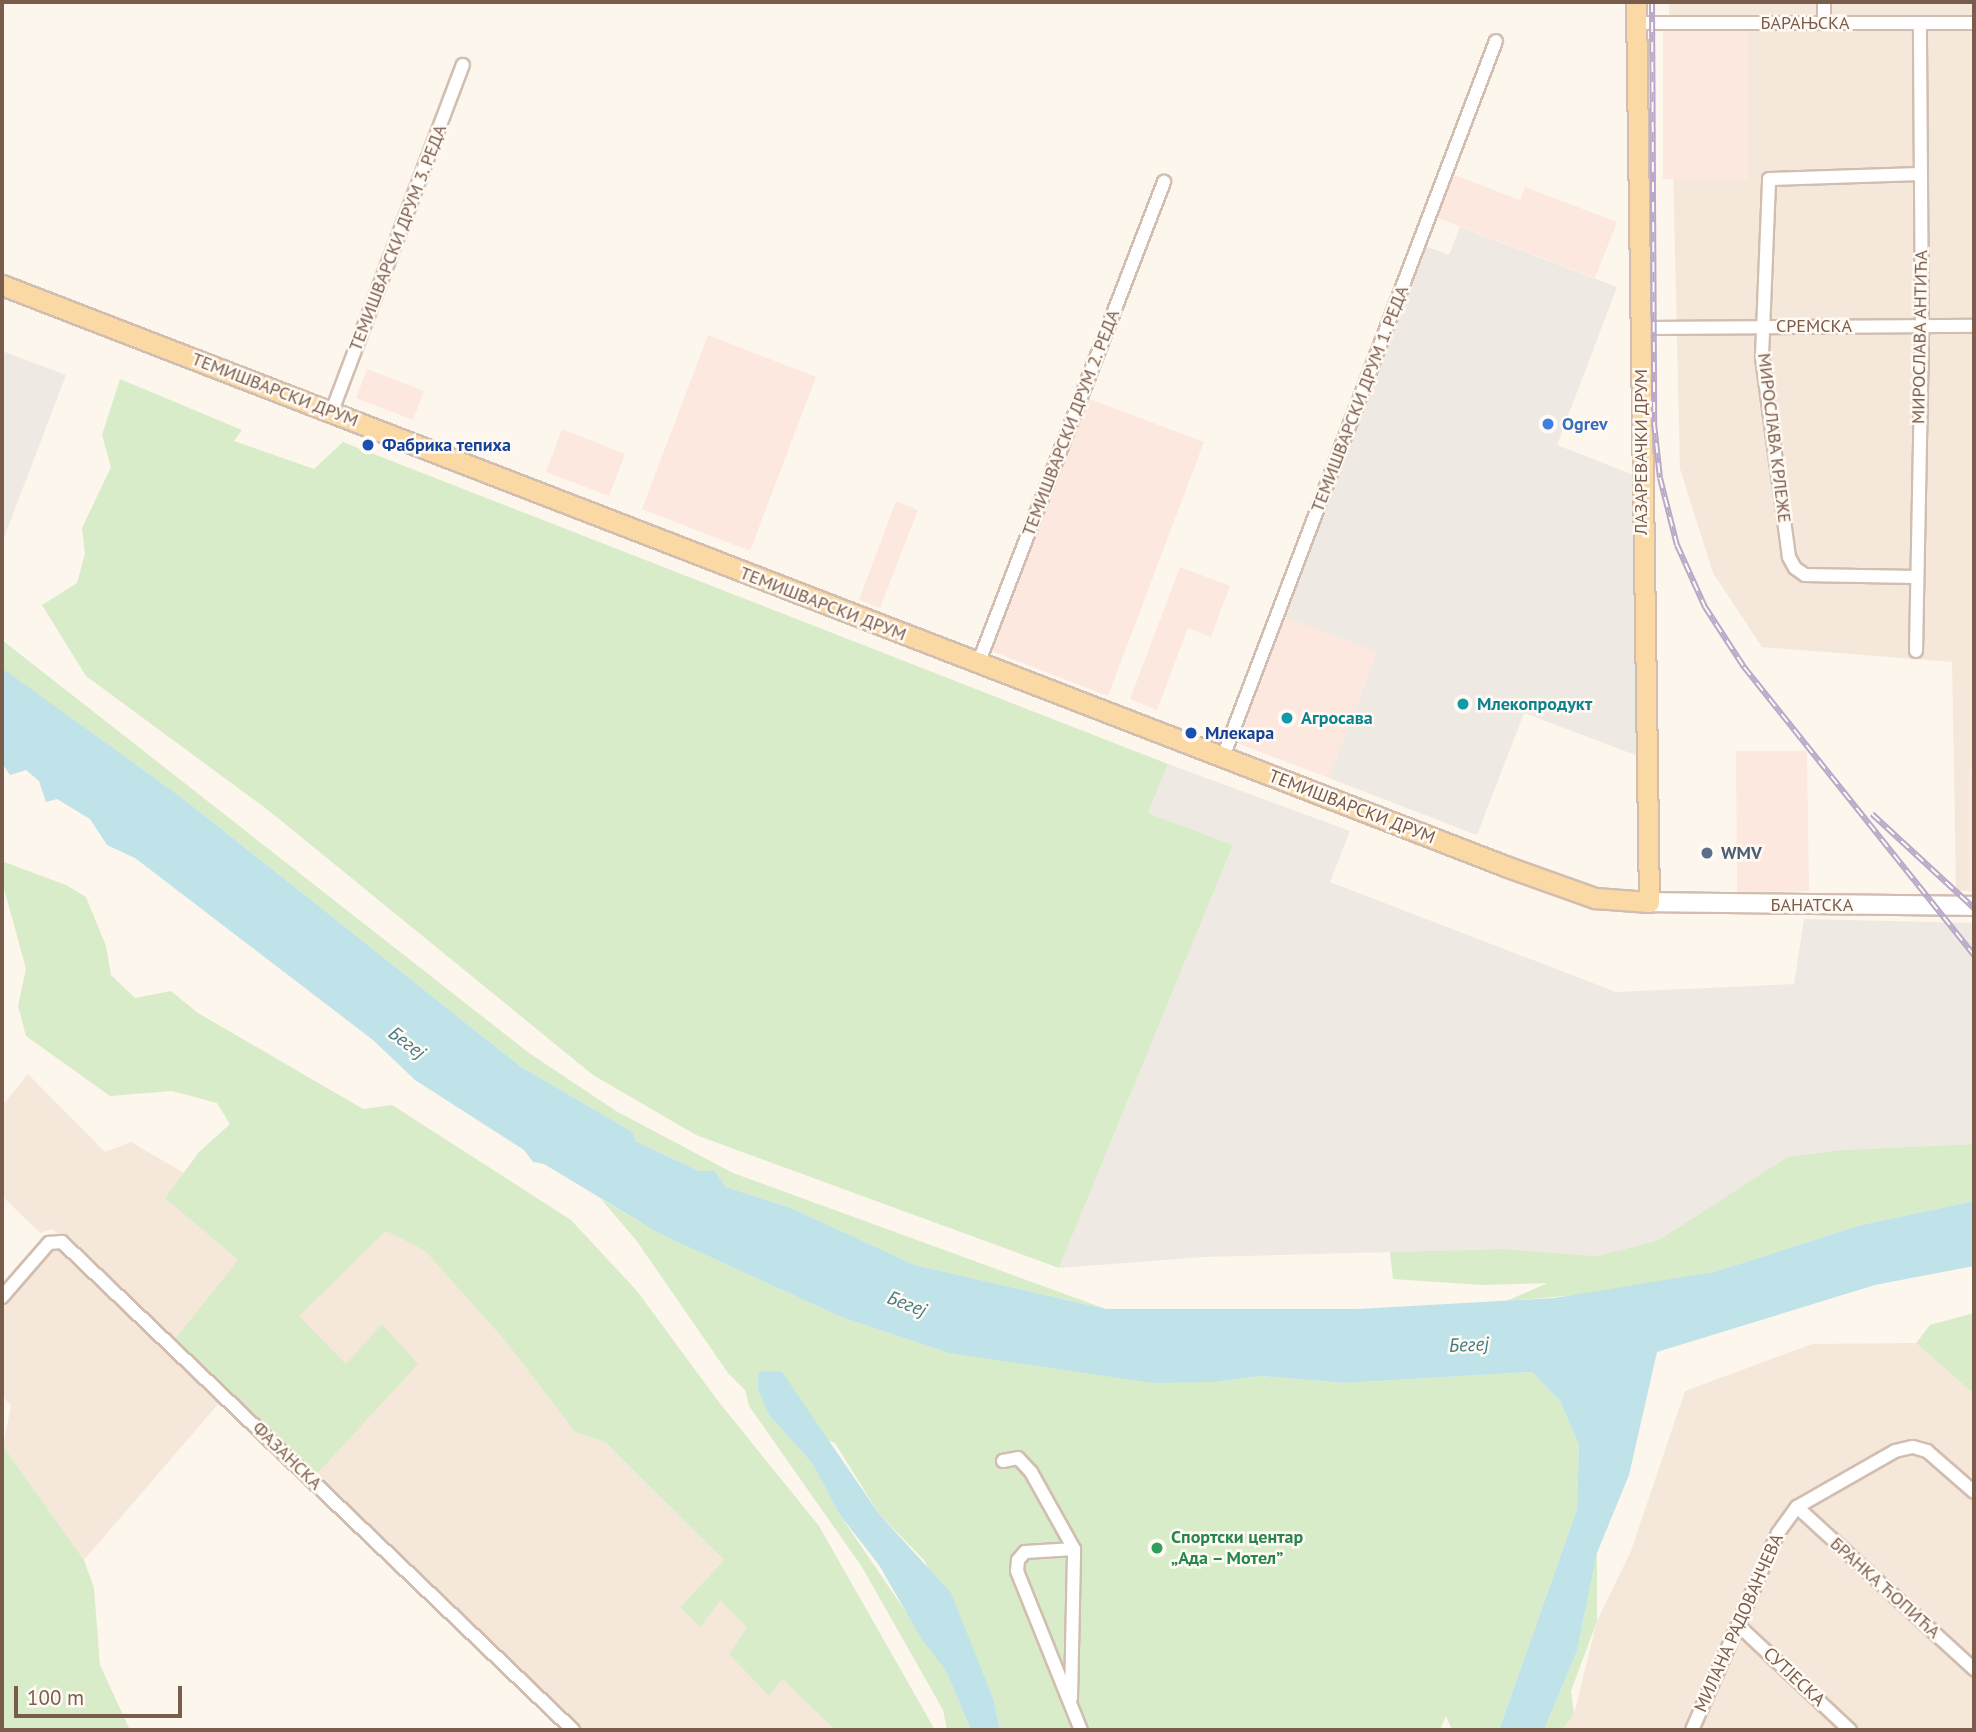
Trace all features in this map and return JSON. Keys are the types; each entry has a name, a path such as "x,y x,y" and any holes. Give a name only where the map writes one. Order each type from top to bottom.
{"main road":[{"name":"ЛАЗАРЕВАЧКИ ДРУМ","path":"1636,2 1649,902"},
{"name":"ТЕМИШВАРСКИ ДРУМ","path":"2,285 978,664 1580,894 1649,902"},
{"name":"БАНАТСКА","path":"1649,902 1974,906"}],"street":[{"path":"1824,2 1824,23"},
{"name":"БАРАЊСКА","path":"1637,23 1974,23"},
{"name":"МИРОСЛАВА АНТИЋА","path":"1916,651 1922,326 1920,23"},
{"name":"ТЕМИШВАРСКИ ДРУМ 1. РЕДА","path":"1223,757 1496,41"},
{"name":"ТЕМИШВАРСКИ ДРУМ 3. РЕДА","path":"332,411 463,65"},
{"name":"МИРОСЛАВА КРЛЕЖЕ","path":"1916,577 1805,575 1795,568 1765,394 1763,326 1766,184 1775,176 1921,174"},
{"name":"ТЕМИШВАРСКИ ДРУМ 2. РЕДА","path":"978,664 1164,182"},
{"name":"СРЕМСКА","path":"1654,328 1974,326"},
{"name":"ФАЗАНСКА","path":"2,1297 49,1243 62,1242 573,1730"},
{"name":"МИЛАНА РАДОВАНЧЕВА","path":"1692,1730 1778,1532 1797,1507 1895,1451 1913,1447 1927,1451 1974,1492"},
{"path":"1003,1461 1017,1458 1031,1472 1074,1549 1071,1698"},
{"name":"БРАНКА ЋОПИЋА","path":"1797,1507 1974,1669"},
{"path":"1074,1549 1025,1552 1016,1565 1071,1698 1081,1730"},
{"name":"СУТЈЕСКА","path":"1738,1625 1850,1730"}],"shaded area":[{"path":"1669,2 1974,2 1974,891 1956,891 1952,662 1762,647 1713,573 1680,469"},
{"path":"1663,29 1748,29 1748,180 1663,179"},
{"path":"1452,174 1520,200 1525,187 1617,222 1595,278 1435,217"},
{"path":"1460,227 1617,287 1557,445 1639,477 1638,756 1524,713 1477,835 1329,778 1377,652 1282,616 1423,245 1449,255"},
{"path":"708,335 816,377 750,551 642,509"},
{"path":"2,351 66,375 2,543"},
{"path":"367,369 424,391 413,420 356,398"},
{"path":"1087,398 1204,442 1108,696 991,651"},
{"path":"562,429 625,454 609,496 546,472"},
{"path":"896,501 918,510 880,608 859,600"},
{"path":"1180,567 1230,586 1211,637 1188,628 1157,710 1130,699"},
{"path":"1282,616 1377,652 1329,778 1234,742"},
{"path":"1736,751 1807,751 1809,891 1737,892"},
{"path":"1168,764 1350,831 1330,882 1616,992 1794,984 1804,919 1974,923 1974,1144 1840,1150 1787,1157 1659,1240 1597,1256 1504,1249 1204,1257 1059,1268 1233,845 1148,813"},
{"path":"1969,768 1974,768 1974,892 1968,892"},
{"path":"28,1074 105,1152 131,1142 184,1173 165,1198 238,1260 174,1340 52,1229 40,1233 2,1196 2,1106"},
{"path":"386,1231 425,1251 507,1343 575,1432 605,1442 724,1560 680,1607 720,1601 747,1627 729,1654 769,1695 782,1679 835,1730 580,1730 314,1477 347,1365 298,1316"},
{"path":"54,1249 65,1254 220,1402 84,1560 3,1446 11,1405 2,1396 2,1305"},
{"path":"1916,1343 1974,1394 1974,1730 1562,1730 1574,1714 1597,1621 1631,1551 1685,1391 1812,1344"}],"green space":[{"path":"120,379 242,430 234,441 314,469 343,442 1168,764 1148,813 1233,845 1059,1268 696,1135 593,1075 268,810 86,676 42,605 77,583 85,554 82,528 111,467 102,435"},
{"path":"2,640 529,1053 616,1111 733,1173 1106,1309 915,1265 791,1208 726,1187 715,1171 699,1171 635,1141 634,1133 520,1066 185,800 2,668"},
{"path":"2,844 4,862 66,885 86,897 106,946 111,975 135,998 171,991 198,1013 363,1109 392,1105 571,1220 637,1291 718,1401 819,1526 935,1730 835,1730 782,1679 769,1696 729,1654 747,1627 720,1601 700,1627 680,1607 724,1560 605,1442 575,1432 507,1343 425,1251 386,1231 299,1316 346,1364 382,1324 418,1364 314,1477 174,1340 238,1260 165,1198 199,1152 230,1124 217,1103 172,1091 110,1096 26,1036 18,1006 26,969 2,881"},
{"path":"1974,1144 1974,1201 1861,1225 1714,1272 1610,1292 1506,1301 1548,1283 1482,1285 1393,1279 1390,1252 1504,1249 1597,1256 1659,1240 1787,1157 1840,1150"},
{"path":"601,1199 660,1234 841,1317 949,1353 1217,1382 1260,1376 1344,1383 1532,1372 1560,1401 1579,1445 1577,1509 1499,1730 1452,1730 1446,1716 1440,1730 1000,1730 994,1701 924,1560 879,1514 835,1443 769,1415 812,1463 840,1515 946,1671 971,1730 947,1730 943,1710 862,1567 749,1406 745,1390 728,1373 636,1240"},
{"path":"1974,1313 1974,1394 1916,1343 1930,1325"},
{"path":"3,1446 84,1560 94,1588 100,1665 130,1730 2,1730"},
{"path":"1597,1553 1597,1621 1571,1691 1574,1714 1562,1730 1544,1730 1577,1651"}],"water":[{"name":"Бегеј","path":"2,668 185,800 520,1066 634,1133 635,1141 699,1171 715,1171 726,1187 791,1208 915,1265 1106,1309 1358,1309 1554,1298 1714,1272 1861,1225 1974,1201 1974,1266 1875,1285 1657,1352 1629,1475 1597,1553 1577,1651 1544,1730 1499,1730 1577,1509 1579,1445 1560,1401 1532,1372 1344,1383 1260,1376 1217,1382 1153,1383 949,1353 841,1317 660,1234 544,1164 533,1162 524,1150 415,1080 373,1040 135,858 107,845 90,819 57,799 46,802 39,781 26,770 10,775 2,763"},
{"path":"782,1372 879,1514 951,1593 994,1701 1000,1730 971,1730 946,1671 921,1638 879,1565 840,1515 812,1463 769,1415 758,1389 758,1373"}],"railway":[{"path":"1652,2 1654,423 1660,478 1677,545 1705,607 1744,667 1974,955"},
{"path":"1872,814 1974,908"}],"place":[{"name":"Ogrev","path":"1548,424"},
{"name":"Фабрика тепиха","path":"368,445"},
{"name":"Млекопродукт","path":"1463,704"},
{"name":"Агросава","path":"1287,718"},
{"name":"Млекара","path":"1191,733"},
{"name":"WMV","path":"1707,853"},
{"name":"Спортски центар „Ада – Мотел”","path":"1157,1548"}]}
